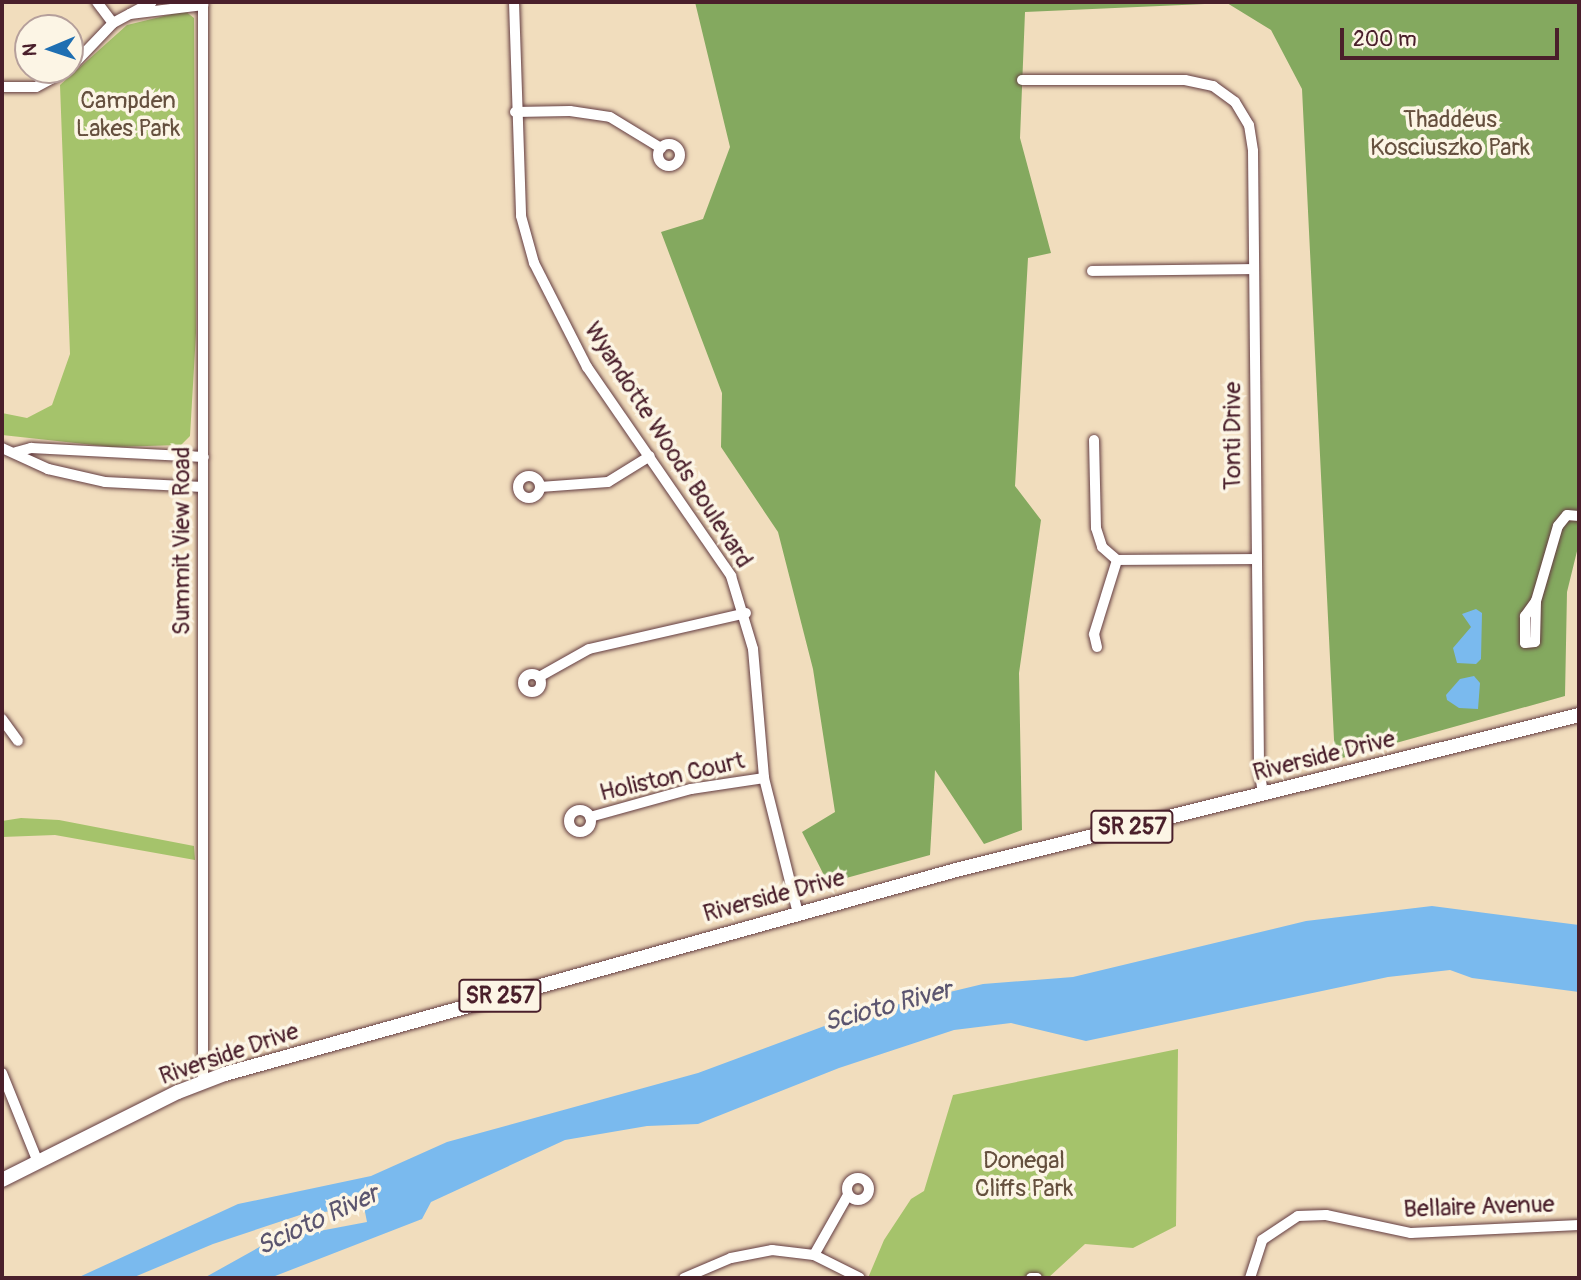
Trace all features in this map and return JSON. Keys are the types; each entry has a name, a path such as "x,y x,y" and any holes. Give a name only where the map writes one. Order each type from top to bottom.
{"main road":[{"name":"Riverside Drive","path":"2,1180 203,1081 798,913 1579,715"}],"street":[{"path":"97,2 113,23"},
{"path":"84,53 113,23 152,2"},
{"name":"Wyandotte Woods Boulevard","path":"514,2 515,112 521,216 534,263 587,367 732,576 746,613 753,649 764,778 798,913"},
{"path":"130,14 197,3"},
{"name":"Summit View Road","path":"197,3 204,457 203,1081"},
{"name":"Tonti Drive","path":"1023,80 1185,80 1218,90 1236,103 1249,125 1259,768 1263,794"},
{"path":"2,88 40,84"},
{"path":"515,112 570,111 610,117 661,148"},
{"path":"1092,271 1253,269"},
{"path":"1094,440 1096,528 1102,547 1117,560 1255,559"},
{"path":"6,451 31,448 112,456 204,457"},
{"path":"6,451 47,469 105,482 203,487"},
{"path":"540,488 608,482 650,456"},
{"path":"1536,601 1561,520 1567,515 1579,516"},
{"path":"1097,648 1094,634 1117,560"},
{"path":"539,677 589,649 746,613"},
{"path":"2,719 18,741"},
{"name":"Holiston Court","path":"590,817 691,789 764,778"},
{"path":"2,1073 38,1162"},
{"path":"814,1255 848,1195"},
{"name":"Bellaire Avenue","path":"1250,1278 1262,1240 1283,1222 1311,1214 1411,1233 1579,1225"},
{"path":"684,1278 731,1258 761,1251 814,1255 860,1278"},
{"path":"1031,1278 1037,1278"}],"green space":[{"name":"Thaddeus Kosciuszko Park","path":"695,2 1579,2 1579,543 1567,592 1565,696 1335,760 1302,89 1271,30 1227,3 1025,12 1020,138 1051,253 1028,258 1015,486 1041,520 1019,673 1022,830 984,844 935,770 930,855 828,883 802,832 835,812 813,669 778,532 721,447 722,393 661,232 703,219 730,147"},
{"name":"Campden Lakes Park","path":"185,11 194,18 196,333 190,436 181,445 112,447 2,435 2,413 27,418 52,405 70,354 60,85 84,84 84,64 127,25"},
{"path":"21,818 59,820 194,846 195,860 55,835 2,837 2,821"},
{"name":"Donegal Cliffs Park","path":"1178,1049 1176,1226 1133,1248 1085,1244 1048,1278 868,1278 884,1240 911,1199 924,1191 953,1095"}],"water":[{"path":"1476,609 1482,613 1481,659 1476,664 1457,663 1453,648 1471,627 1462,614"},
{"path":"1474,676 1480,683 1478,709 1459,708 1447,700 1446,695 1460,679"},
{"name":"Scioto River","path":"1432,906 1579,925 1579,992 1472,978 1450,970 1388,977 1086,1041 1011,1023 954,1030 839,1068 698,1124 647,1126 565,1140 431,1202 422,1219 270,1278 204,1278 272,1240 367,1222 364,1207 300,1215 213,1244 132,1278 77,1278 238,1204 371,1176 447,1142 698,1073 854,1015 983,984 1073,977 1306,921"}]}
